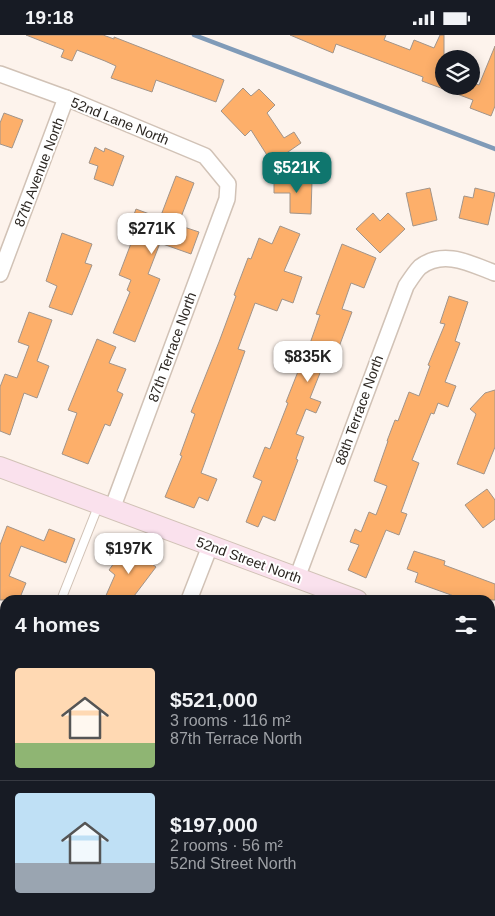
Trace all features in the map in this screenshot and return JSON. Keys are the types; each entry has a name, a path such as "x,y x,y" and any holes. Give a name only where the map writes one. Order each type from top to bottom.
{"street":[{"name":"52nd Lane North","path":"0,74 205,156 228,184"},
{"name":"87th Avenue North","path":"0,274 66,99"},
{"name":"87th Terrace North","path":"105,506 228,199 228,184"},
{"name":"88th Terrace North","path":"297,578 406,286 420,268 440,258 462,261 495,273"},
{"name":"52nd Street North","path":"0,467 343,595"},
{"path":"191,595 210,546"}],"lane":[{"path":"63,595 105,506"}],"building":[{"path":"26,35 103,35 114,39 114,37 224,80 216,102 156,80 152,92 111,78 116,66 105,61 77,50 72,61 61,57 64,50"},
{"path":"290,35 386,35 384,40 410,50 414,40 434,48 440,35 444,35 444,50 435,50 435,86 422,81 423,77 336,44 333,53"},
{"path":"495,46 495,106 491,116 470,108 473,100 460,95 480,95 480,83"},
{"path":"243,88 251,96 259,89 275,105 267,113 284,138 294,132 301,143 272,163 251,130 245,136 221,111"},
{"path":"4,113 23,120 12,148 0,144 0,123"},
{"path":"95,147 104,152 105,148 124,156 113,186 94,179 98,166 89,163"},
{"path":"176,176 194,183 178,225 199,232 191,254 160,243 148,274 160,279 135,342 113,333 130,292 127,290 131,280 119,275 135,233 128,231 136,209 160,218"},
{"path":"274,180 312,180 311,214 290,213 290,193 274,193"},
{"path":"430,188 437,220 413,226 406,193"},
{"path":"475,188 495,193 488,225 459,218 464,196 473,198"},
{"path":"373,213 380,221 388,213 405,229 380,253 356,229"},
{"path":"280,226 300,234 284,271 302,277 293,303 282,299 277,311 255,303 238,349 245,351 201,473 217,479 208,501 199,497 194,508 165,497 182,456 180,455 195,414 191,412 219,342 248,258 251,259 259,238 272,244"},
{"path":"62,233 92,244 85,263 92,265 72,315 49,307 57,286 46,281"},
{"path":"342,244 376,258 364,288 351,283 342,309 352,312 330,371 322,368 310,398 321,402 316,413 306,409 296,434 304,437 296,459 298,460 275,521 263,516 258,527 246,522 262,481 253,477 265,447 270,449 288,403 286,402 299,369 301,369 320,315 316,314"},
{"path":"449,296 468,302 455,341 460,343 445,382 456,386 448,407 438,403 434,414 431,413 412,460 419,463 401,512 407,514 399,535 386,530 366,578 348,570 359,545 350,542 355,529 361,532 369,512 376,515 387,486 374,481 387,441 395,420 398,421 409,392 419,396 430,366 428,365 445,324 440,323"},
{"path":"29,312 52,320 37,361 49,366 37,398 24,393 10,435 0,431 0,387 5,374 17,378 29,346 18,342"},
{"path":"97,339 116,347 109,363 126,369 117,391 123,394 110,426 105,424 88,464 62,454 77,413 68,410"},
{"path":"495,390 495,447 484,474 457,464 476,414 470,409 485,393"},
{"path":"487,489 495,500 495,519 483,528 465,505"},
{"path":"7,526 44,541 49,529 75,539 66,563 21,546 9,576 26,583 21,595 0,595 0,545"},
{"path":"127,545 156,567 135,595 106,595 115,575 109,570"},
{"path":"414,551 445,561 444,565 495,584 495,595 451,595 415,582 418,573 407,569"}],"waterway":[{"path":"194,35 495,149"}]}
